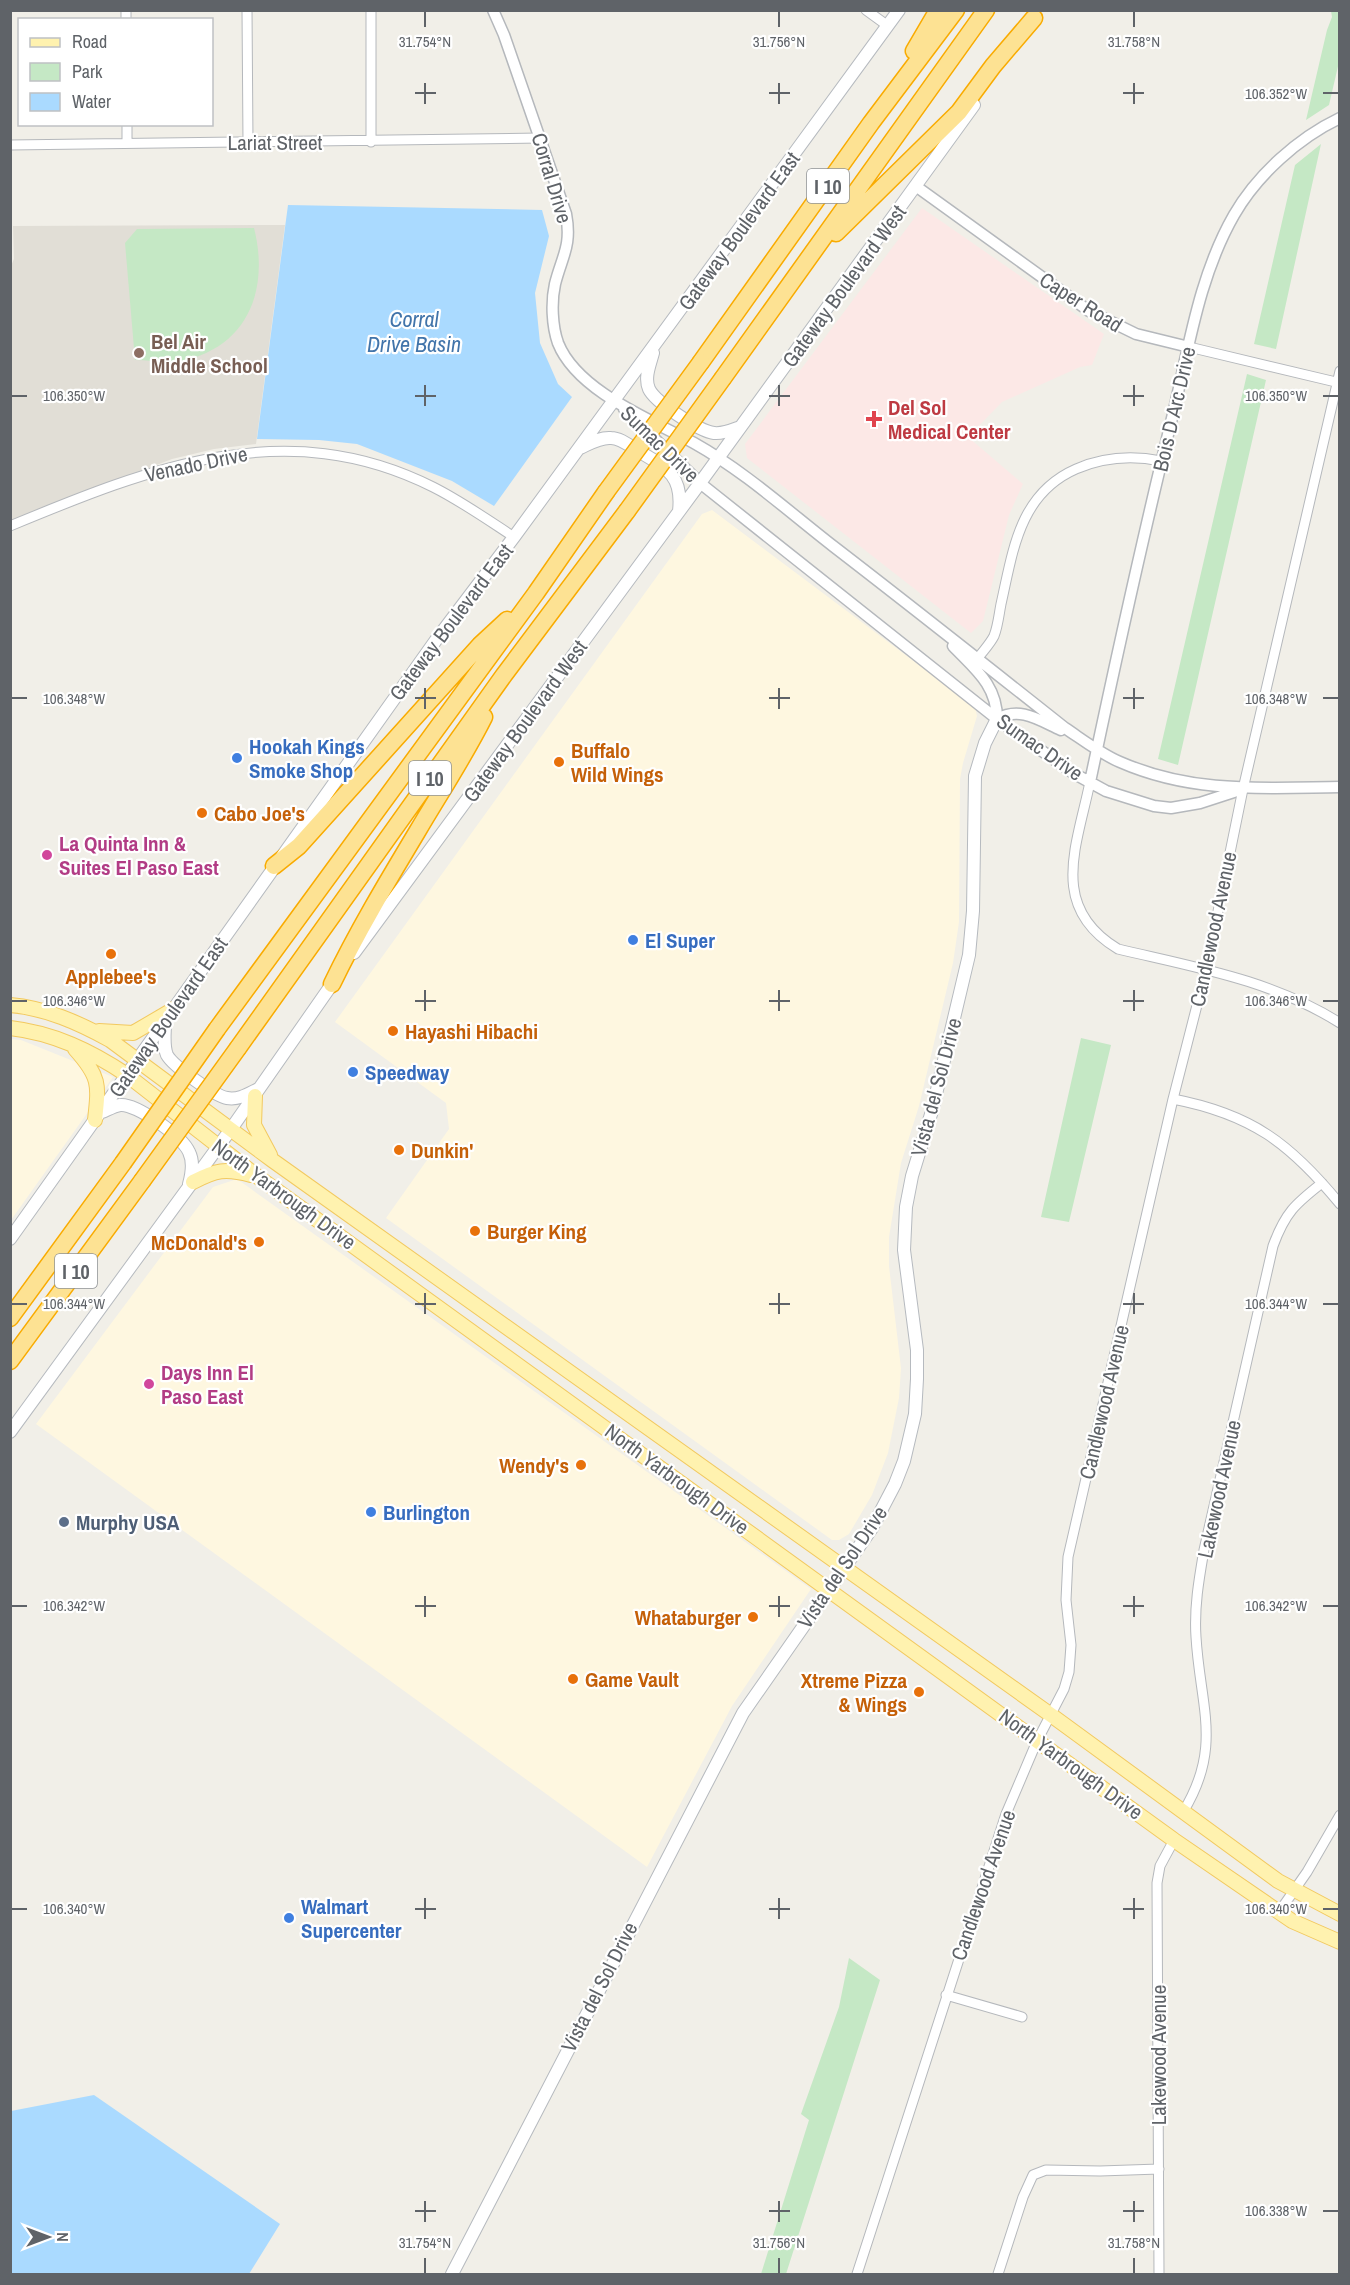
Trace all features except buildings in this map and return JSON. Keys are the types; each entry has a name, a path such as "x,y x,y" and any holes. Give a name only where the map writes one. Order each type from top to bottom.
{"highway":[{"path":"871,123 938,10"},
{"name":"I 10","path":"10,1318 217,1029 536,593 871,123 956,10"},
{"name":"I 10","path":"10,1361 238,1048 504,675 627,511 986,10"},
{"path":"801,267 959,112 993,66 1037,14"},
{"path":"274,866 299,846 480,645 536,593"},
{"path":"332,984 376,902 467,752 504,675"}],"main road":[{"name":"Gateway Boulevard East","path":"10,1239 436,640 655,346 899,10"},
{"name":"Gateway Boulevard West","path":"10,1432 231,1130 332,984 917,186 1037,14"},
{"path":"655,346 647,373 648,388 656,399 701,429 714,433 726,432 741,426"},
{"path":"580,448 601,439 611,438 623,442 667,468 677,482 681,496 678,513"},
{"name":"Vista del Sol Drive","path":"452,2274 736,1726 758,1690 872,1528 895,1485 911,1438 915,1414 917,1350 905,1266 906,1207 969,955 973,911 975,776 985,743 997,719"},
{"name":"North Yarbrough Drive","path":"10,1005 54,1014 92,1030 138,1060 272,1160 1051,1714 1278,1881 1340,1914"},
{"path":"92,1030 133,1033 174,1009"},
{"path":"165,1023 166,1053 173,1063 219,1095 229,1098 240,1097 258,1091"},
{"name":"North Yarbrough Drive","path":"10,1028 51,1036 70,1043 106,1061 127,1075 258,1177 1174,1840 1292,1921 1340,1942"},
{"path":"70,1043 92,1068 97,1080 98,1116 119,1105 141,1110 186,1144 191,1154 193,1170 191,1185"},
{"path":"258,1091 253,1114 254,1125 272,1160"},
{"path":"191,1185 212,1173 226,1170 258,1177"},
{"path":"496,1349 510,1329"}],"street":[{"path":"247,10 248,142"},
{"path":"371,10 371,142"},
{"name":"Corral Drive","path":"493,10 560,194 568,227 566,254 555,285 554,328 559,344 582,377 614,399"},
{"path":"866,10 888,26"},
{"name":"Bois D Arc Drive","path":"1090,782 1161,461 1211,264 1235,213 1265,174 1284,157 1340,118"},
{"path":"127,126 127,143"},
{"name":"Lariat Street","path":"10,145 540,138"},
{"name":"Caper Road","path":"917,186 1089,311 1136,334 1338,383"},
{"name":"Candlewood Avenue","path":"857,2274 1006,1814 1037,1741 1064,1689 1069,1672 1071,1646 1066,1600 1068,1557 1173,1099 1206,970 1243,789 1340,371"},
{"name":"Sumac Drive","path":"614,399 719,457 1079,737 1120,762 1173,780 1243,789 1340,787"},
{"name":"Sumac Drive","path":"614,399 700,483 997,719 1073,773 1106,790 1139,802 1171,808 1243,789"},
{"name":"Venado Drive","path":"10,526 78,498 153,472 221,455 287,451 338,456 377,465 404,475 433,487 514,537"},
{"path":"978,658 994,636 1019,531 1026,515 1042,494 1071,472 1090,463 1125,457 1161,461"},
{"path":"928,620 993,690 997,704 997,719 1008,713 1019,712 1079,737"},
{"path":"1090,782 1072,870 1073,892 1079,912 1103,940 1118,949 1250,981 1279,991 1340,1023"},
{"path":"1173,1099 1199,1104 1248,1122 1274,1137 1323,1182 1340,1204"},
{"name":"Lakewood Avenue","path":"1183,1812 1201,1778 1207,1744 1208,1723 1198,1658 1196,1613 1197,1588 1204,1550 1273,1246 1288,1212 1323,1182"},
{"path":"1279,1912 1295,1891 1340,1815"},
{"name":"Lakewood Avenue","path":"1159,2274 1157,1883 1164,1854 1174,1840"},
{"path":"946,1995 1022,2018"},
{"path":"998,2274 1023,2197 1033,2175 1046,2170 1159,2169"}],"shaded area":[{"name":"Del Sol Medical Center","path":"922,208 1104,334 1092,365 1080,367 1002,402 968,437 1023,484 1009,515 983,621 971,633 747,458 745,444"},
{"name":"Bel Air Middle School","path":"285,225 256,444 214,449 172,459 11,522 10,268 14,259 13,226"},
{"path":"712,510 975,707 977,716 960,779 959,922 953,963 919,1106 901,1163 889,1237 889,1266 901,1368 899,1398 888,1453 872,1495 849,1534 839,1540 832,1540 386,1218 449,1129 446,1103 335,1022 702,514"},
{"path":"11,1039 21,1040 113,1077 11,1220"},
{"path":"237,1179 811,1589 732,1706 647,1867 36,1424 213,1187"}],"green space":[{"path":"1331,11 1339,11 1339,62 1329,105 1306,120 1332,17"},
{"path":"1321,144 1276,349 1254,344 1295,165"},
{"path":"254,228 259,271 250,310 240,327 226,341 208,352 186,360 166,362 135,360 125,243 137,229"},
{"path":"1247,374 1266,380 1178,765 1158,759"},
{"path":"1081,1038 1111,1045 1069,1222 1041,1217"},
{"path":"849,1958 880,1980 786,2274 761,2274 809,2120 801,2114 839,2007"}],"water":[{"name":"Corral Drive Basin","path":"288,205 542,210 549,236 535,293 540,343 558,384 572,397 494,506 452,481 357,444 319,440 257,439"},
{"path":"94,2095 280,2224 249,2274 11,2274 11,2111"}],"place":[{"name":"Bel Air Middle School","path":"139,353"},
{"name":"Del Sol Medical Center","path":"874,419"},
{"name":"Hookah Kings Smoke Shop","path":"237,758"},
{"name":"Buffalo Wild Wings","path":"559,762"},
{"name":"Cabo Joe's","path":"202,813"},
{"name":"La Quinta Inn & Suites El Paso East","path":"47,855"},
{"name":"El Super","path":"633,940"},
{"name":"Applebee's","path":"111,954"},
{"name":"Hayashi Hibachi","path":"393,1031"},
{"name":"Speedway","path":"353,1072"},
{"name":"Dunkin'","path":"399,1150"},
{"name":"Burger King","path":"475,1231"},
{"name":"McDonald's","path":"259,1242"},
{"name":"Days Inn El Paso East","path":"149,1384"},
{"name":"Wendy's","path":"581,1465"},
{"name":"Burlington","path":"371,1512"},
{"name":"Murphy USA","path":"64,1522"},
{"name":"Whataburger","path":"753,1617"},
{"name":"Game Vault","path":"573,1679"},
{"name":"Xtreme Pizza & Wings","path":"919,1692"},
{"name":"Walmart Supercenter","path":"289,1918"}]}
